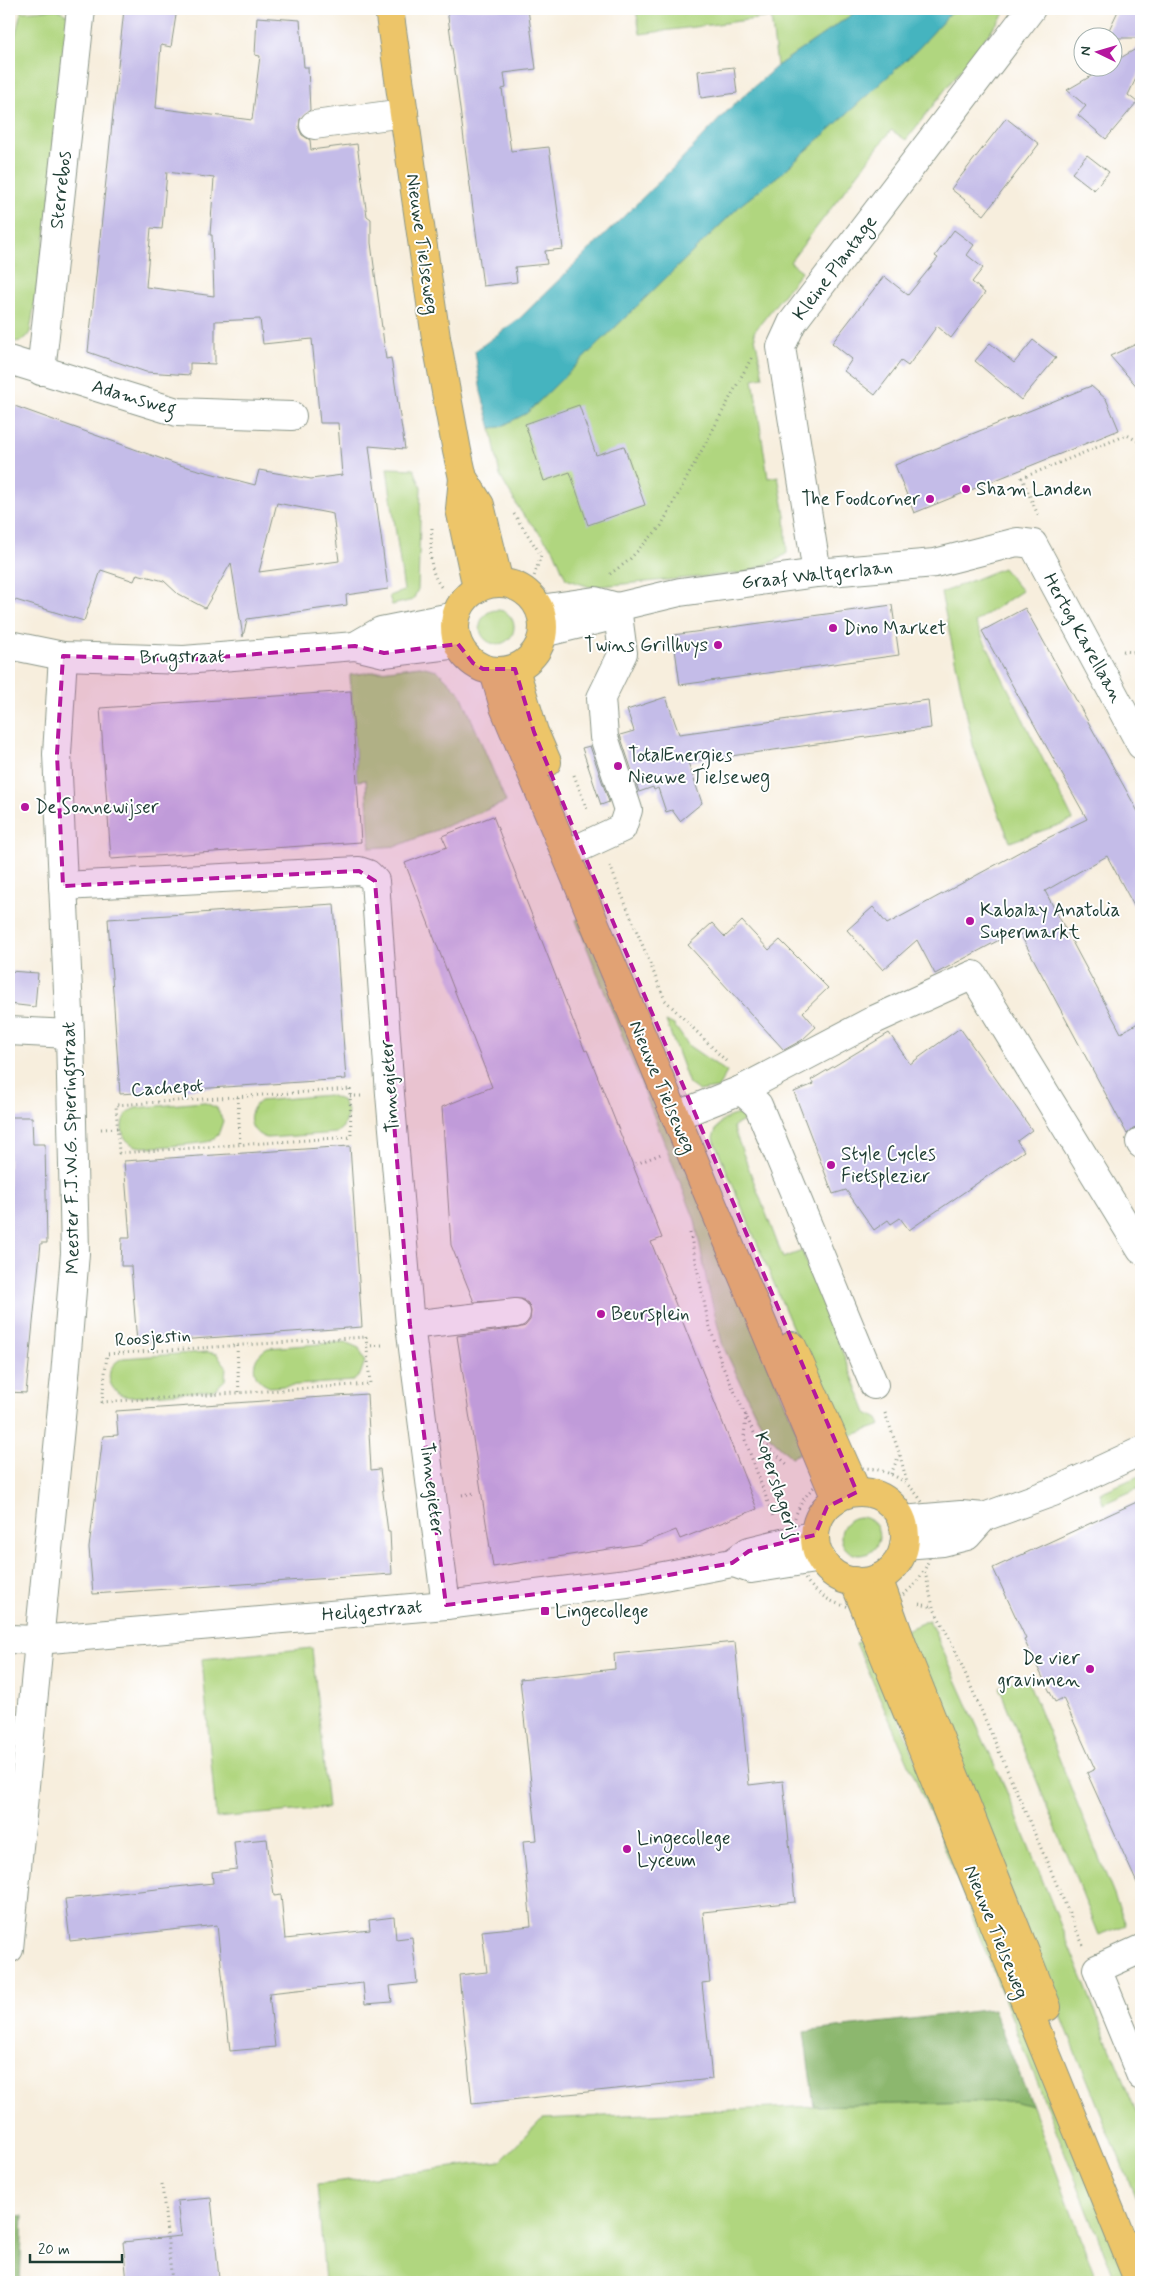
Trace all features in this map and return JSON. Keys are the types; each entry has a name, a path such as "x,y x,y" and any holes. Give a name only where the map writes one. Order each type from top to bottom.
{"main road":[{"name":"Nieuwe Tielseweg","path":"389,9 436,338 463,478 460,509 490,579"},
{"path":"490,579 520,588 555,613 536,653 527,662 505,670 473,664 458,644 455,630 456,616 463,601 490,579"},
{"name":"Nieuwe Tielseweg","path":"505,670 590,843 691,1110 823,1417 847,1496"},
{"name":"Nieuwe Tielseweg","path":"505,670 507,716 847,1496"},
{"path":"847,1496 880,1496 889,1502 903,1532 893,1567 866,1580 836,1575 818,1546 821,1515 847,1496"},
{"name":"Nieuwe Tielseweg","path":"866,1580 902,1644 1141,2244"},
{"name":"Nieuwe Tielseweg","path":"866,1580 1138,2282"}],"street":[{"name":"Sterrebos","path":"41,371 81,9"},
{"name":"Kleine Plantage","path":"782,347 792,323 1031,9"},
{"path":"314,125 404,113"},
{"path":"782,347 817,573"},
{"name":"Adamsweg","path":"9,360 176,412 292,416"},
{"name":"Graaf Waltgerlaan","path":"555,613 601,619 617,607 680,592 817,573 935,564 1025,543"},
{"name":"Hertog Karellaan","path":"1025,543 1141,745"},
{"name":"Graaf Waltgerlaan","path":"555,613 595,601 617,607"},
{"path":"590,843 622,828 628,810 604,737 601,698 622,653 617,607"},
{"name":"Brugstraat","path":"355,646 381,630 456,616"},
{"name":"Brugstraat","path":"9,644 63,656 184,660 355,646 384,654 458,644"},
{"name":"Meester F.J.W.G. Spieringstraat","path":"9,1949 65,1376 75,1253 70,1034 57,754 63,656"},
{"name":"Tinnegieter","path":"63,886 359,870 375,880 390,1103 410,1325 446,1605"},
{"path":"874,1384 758,1105 741,1090 876,1019 973,975 1134,1221 1141,1250"},
{"path":"9,1031 70,1034"},
{"name":"Nieuwe Tielseweg","path":"691,1110 741,1090"},
{"path":"410,1325 516,1313"},
{"path":"903,1532 943,1542 967,1536 984,1517 1053,1492 1141,1451"},
{"name":"Heiligestraat","path":"9,1639 38,1640 446,1605 627,1583 732,1563 749,1551 783,1543 818,1546"},
{"name":"Heiligestraat","path":"732,1563 751,1569 818,1546"},
{"path":"1141,1949 1097,1969 1141,2076"}],"path":[{"path":"490,579 518,568 534,577 547,588 555,613 578,589 603,580 628,561 661,526 751,357 782,347"},
{"path":"1025,543 1045,532 1022,478 1127,434 1141,443"},
{"path":"511,509 541,555 534,577"},
{"name":"Nieuwe Tielseweg","path":"571,767 590,843 665,1000 726,1060 741,1090"},
{"name":"Cachepot","path":"350,1089 351,1137 120,1153 116,1105 238,1097 350,1089"},
{"path":"238,1097 240,1145"},
{"path":"636,1164 663,1153"},
{"name":"Roosjestin","path":"366,1337 370,1384 102,1402 107,1354 237,1346 366,1337"},
{"path":"237,1346 239,1393"},
{"path":"874,1384 900,1455 907,1484"},
{"name":"Koperslagerij","path":"783,1543 744,1437 746,1414 755,1435 795,1471"},
{"path":"891,1474 900,1455"},
{"path":"802,1487 806,1495"},
{"path":"924,1570 933,1607 956,1652 1089,1960 1097,1969"},
{"path":"162,2184 172,2282"}],"highlighted area":[{"path":"458,644 473,663 483,669 515,669 534,732 581,847 857,1492 827,1507 815,1535 749,1551 732,1563 627,1583 446,1605 410,1325 375,881 359,871 63,886 57,754 63,656 184,660 355,646 384,653"}],"green space":[{"path":"57,9 71,17 48,218 30,332 24,340 9,342 9,62 21,12"},
{"path":"636,9 860,9 777,66 771,17 640,34"},
{"path":"954,9 1008,9 906,140 891,130 790,262 802,271 754,332 763,377 753,379 768,478 778,476 785,515 787,553 777,560 744,573 590,587 566,579 554,550 521,512 500,476 491,428 500,427 527,413 743,203 783,172 918,49"},
{"path":"387,468 414,469 421,487 418,589 413,600 392,605 389,596 404,591"},
{"path":"1003,568 1022,591 975,622 1073,820 1010,842 974,749 941,593"},
{"path":"497,610 509,615 514,627 509,639 497,644 485,639 480,627 485,615"},
{"path":"420,666 437,670 461,694 506,802 397,846 370,848 366,780 357,781 350,675"},
{"path":"583,916 805,1451 791,1457 770,1437 756,1415 723,1346 707,1283 695,1220 576,920"},
{"path":"666,1021 674,1025 689,1046 727,1072 718,1088 699,1091 689,1084"},
{"path":"328,1095 342,1100 348,1113 343,1127 336,1133 267,1138 256,1132 252,1127 252,1111 260,1101"},
{"path":"203,1102 217,1108 223,1121 218,1135 211,1141 173,1146 142,1147 130,1143 125,1138 122,1129 123,1119 128,1112 136,1108"},
{"path":"740,1114 747,1119 733,1127 783,1258 802,1251 867,1413 878,1419 881,1425 845,1438 827,1410 713,1138 722,1121"},
{"path":"345,1342 359,1348 365,1361 360,1375 353,1381 270,1387 263,1384 254,1369 257,1357 268,1348"},
{"path":"207,1352 217,1354 226,1366 225,1380 214,1390 130,1397 116,1391 110,1380 109,1374 112,1368 116,1362 123,1358"},
{"path":"1141,1475 1141,1487 1103,1504 1100,1493"},
{"path":"860,1517 873,1523 879,1536 873,1549 860,1555 847,1549 841,1536 847,1523"},
{"path":"929,1620 1006,1790 1141,2124 1141,2211 904,1631"},
{"path":"866,1638 1130,2282 1116,2282 938,1831 856,1643"},
{"path":"312,1648 328,1808 216,1818 202,1659"},
{"path":"1026,1676 1126,1925 1099,1935 999,1687"},
{"path":"993,2009 1032,2106 1014,2101 814,2106 804,2032"},
{"path":"1014,2101 1032,2106 1097,2282 325,2282 317,2184 501,2161 542,2119 814,2106"},
{"path":"9,2215 23,2216 20,2282 9,2282"}],"water":[{"path":"860,9 954,9 918,49 783,172 743,203 527,413 500,427 491,428 481,392 475,351 520,318 674,167 729,109 777,66"}],"building":[{"path":"124,9 177,9 171,47 161,45 156,108 252,120 260,56 255,55 257,17 300,20 304,67 308,67 310,110 300,119 299,128 302,135 310,140 311,150 357,144 367,216 371,219 371,243 386,359 391,358 405,449 369,446 388,589 346,595 347,605 247,619 243,637 231,563 205,608 178,594 164,581 137,574 134,581 101,570 84,621 9,598 9,404 176,464 255,485 259,470 311,479 342,475 338,423 320,423 312,339 263,344 260,319 215,321 215,364 190,363 190,375 146,372 88,352","holes":["167,172 214,178 210,235 212,235 214,296 146,287 151,228 162,229","277,503 333,514 339,561 259,572"]},
{"path":"447,9 528,9 536,69 504,73 506,88 502,89 511,151 549,147 563,249 545,251 547,264 515,267 517,282 483,286"},
{"path":"1119,9 1141,9 1141,38 1122,38 1122,28 1110,28"},
{"path":"1141,46 1141,68 1128,95 1137,102 1106,139 1078,115 1086,106 1067,90 1088,78 1122,78 1122,57"},
{"path":"734,67 737,93 701,98 698,71"},
{"path":"1006,118 1039,144 984,215 951,189"},
{"path":"1087,155 1109,172 1094,190 1072,173"},
{"path":"954,230 974,245 967,255 983,268 972,282 985,293 951,338 937,326 908,366 901,361 875,395 844,371 852,359 832,343 884,276 908,295 938,258 935,256"},
{"path":"1033,340 1056,358 1021,400 975,361 990,343 1014,363"},
{"path":"1141,342 1141,391 1110,356"},
{"path":"1091,386 1106,399 1119,430 914,513 895,465"},
{"path":"579,405 596,455 624,446 645,505 588,525 570,472 544,481 525,424"},
{"path":"892,605 899,655 680,685 673,635"},
{"path":"1025,608 1141,817 1141,919 1107,856 1045,891 1121,1033 1141,1021 1141,1126 1133,1128 1127,1134 1018,930 935,974 917,940 883,970 847,930 873,907 887,924 1023,850 1087,819 982,631"},
{"path":"351,691 361,842 111,859 100,708"},
{"path":"666,697 679,734 928,700 931,728 688,762 702,803 680,821 672,810 666,812 658,788 654,790 653,787 639,792 620,735 634,731 627,710"},
{"path":"590,746 609,802 601,805 582,748"},
{"name":"Beursplein","path":"493,816 585,1051 587,1050 662,1238 651,1242 757,1509 680,1539 676,1530 641,1544 493,1567 457,1336 525,1326 530,1320 531,1311 528,1303 522,1299 474,1302 451,1245 442,1107 492,1087 405,863 447,847 442,836"},
{"path":"334,904 346,1079 120,1094 108,919"},
{"path":"742,921 769,950 780,940 828,988 803,1012 816,1027 802,1040 784,1050 688,945 712,923 725,937"},
{"path":"9,971 38,973 35,1007 9,1004"},
{"path":"960,1028 1032,1130 1017,1141 1024,1151 909,1230 900,1218 891,1224 888,1220 874,1230 846,1190 833,1194 794,1092 814,1084 811,1080 889,1033 910,1064"},
{"path":"9,1117 32,1117 33,1144 45,1144 47,1243 41,1243 26,1393 9,1392"},
{"path":"350,1146 362,1327 137,1343 131,1266 121,1266 122,1238 130,1238 124,1161"},
{"path":"367,1394 371,1470 380,1469 388,1532 390,1532 392,1574 93,1594 89,1548 103,1436 118,1435 116,1411"},
{"name":"De vier gravinnen","path":"1141,1500 1141,1892 1087,1773 1095,1769 1063,1698 1055,1702 1024,1640 1026,1639 993,1568"},
{"path":"735,1642 749,1785 783,1781 795,1902 703,1912 710,1982 702,1983 712,2079 472,2104 459,1975 487,1972 482,1931 531,1926 523,1841 537,1840 520,1679 615,1669 614,1654"},
{"path":"267,1839 274,1896 281,1895 285,1939 370,1930 369,1920 394,1917 396,1939 412,1937 417,1983 390,1986 392,2002 365,2004 363,1983 269,1993 275,2047 230,2051 217,1925 70,1941 65,1899 213,1883 212,1872 237,1869 234,1842"},
{"path":"211,2198 219,2278 169,2282 127,2282 123,2242 181,2236 177,2201"}],"place":[{"name":"Sham Landen","path":"966,489"},
{"name":"The Foodcorner","path":"930,499"},
{"name":"Dino Market","path":"833,628"},
{"name":"Twins Grillhuys","path":"718,645"},
{"name":"TotalEnergies Nieuwe Tielseweg","path":"618,766"},
{"name":"De Sonnewijser","path":"25,807"},
{"name":"Kabalay Anatolia Supermarkt","path":"970,921"},
{"name":"Style Cycles Fietsplezier","path":"831,1165"},
{"name":"Beursplein","path":"601,1314"},
{"name":"Lingecollege","path":"545,1611"},
{"name":"De vier gravinnen","path":"1090,1669"},
{"name":"Lingecollege Lyceum","path":"627,1849"}]}
